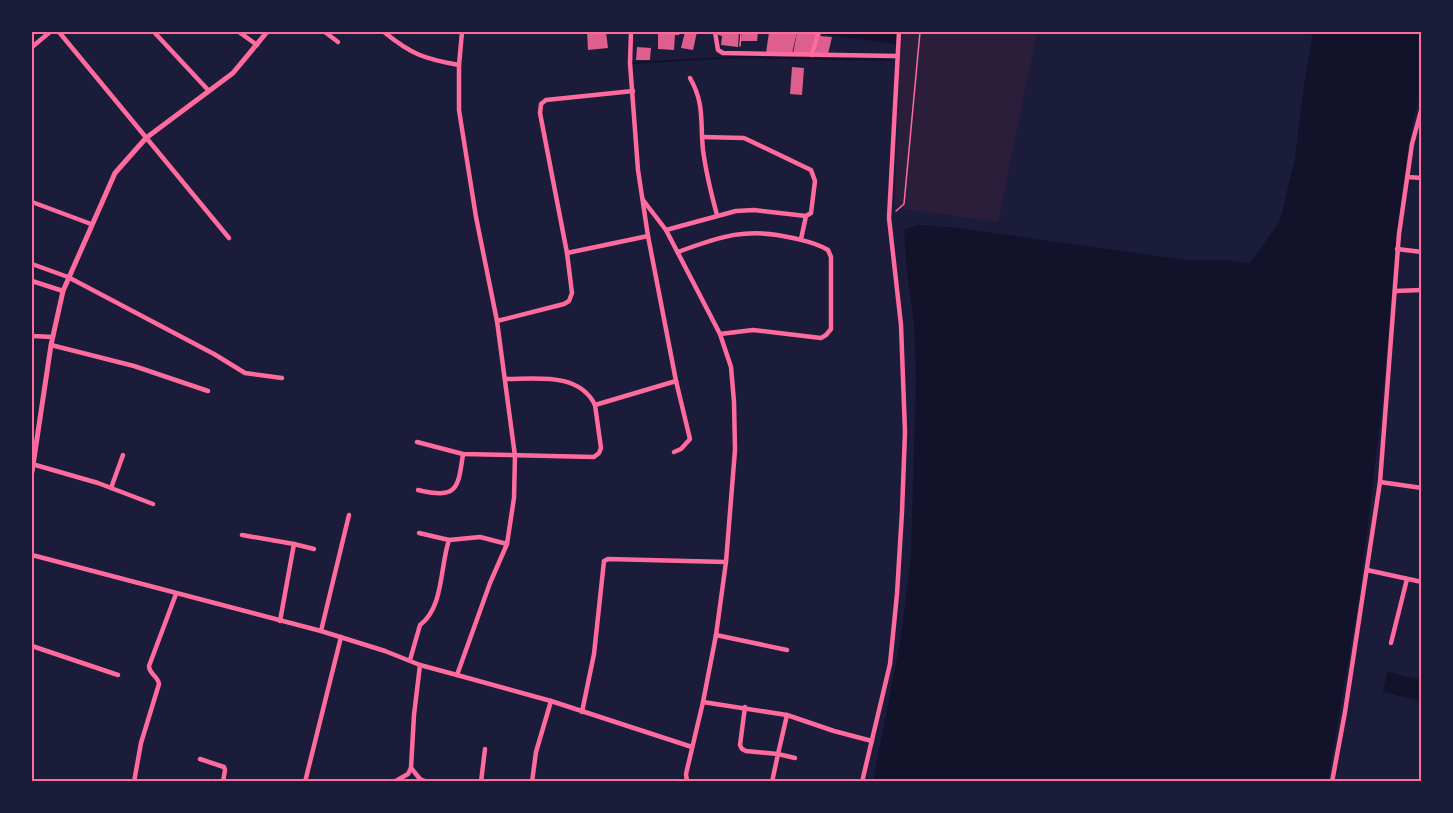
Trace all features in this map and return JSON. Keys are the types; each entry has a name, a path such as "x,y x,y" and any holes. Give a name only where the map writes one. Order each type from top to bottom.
{"street":[{"path":"32,47 50,32"},
{"path":"59,32 229,238"},
{"path":"154,32 208,91"},
{"path":"239,32 257,45"},
{"path":"32,472 51,345 63,291 115,173 146,138 233,73 267,32"},
{"path":"325,32 338,42"},
{"path":"384,32 421,57 459,64"},
{"path":"457,675 507,544 514,498 515,456 497,321 459,110 462,32"},
{"path":"631,32 641,198 676,381 690,440 674,452"},
{"path":"715,32 718,50 723,53 896,56"},
{"path":"813,55 819,32"},
{"path":"862,782 890,664 897,594 904,467 901,325 889,218 899,32"},
{"path":"690,78 700,99 708,182 717,215"},
{"path":"497,321 564,304 569,301 572,293 567,253 540,108 546,100 633,91"},
{"path":"1332,782 1342,731 1380,482 1397,249 1412,144 1422,107"},
{"path":"666,230 717,215 754,210 806,216 811,213 815,181 811,170 744,138 702,137"},
{"path":"1407,177 1422,178"},
{"path":"641,198 666,230 678,252 720,334 731,367 735,421 726,562 716,635 686,774 687,782"},
{"path":"32,202 92,224"},
{"path":"801,240 806,216"},
{"path":"678,252 732,235 754,231 775,233 828,250 831,257 831,329 826,335 821,338 753,330 720,334"},
{"path":"567,253 648,236"},
{"path":"1397,249 1422,252"},
{"path":"32,264 68,278 214,354 237,369 253,375 282,378"},
{"path":"32,281 63,291"},
{"path":"1395,291 1422,290"},
{"path":"32,336 53,337"},
{"path":"51,345 134,366 208,391"},
{"path":"417,442 463,454 594,457 599,453 601,448 595,405 591,395 569,381 506,379"},
{"path":"595,405 676,381"},
{"path":"418,490 434,494 447,494 451,491 456,486 459,477 463,454"},
{"path":"111,488 123,455"},
{"path":"32,464 69,473 153,504"},
{"path":"1380,482 1422,488"},
{"path":"321,631 349,514"},
{"path":"419,533 448,540 480,537 507,544"},
{"path":"242,535 314,549"},
{"path":"410,660 420,624 426,620 435,605 448,540"},
{"path":"280,621 294,544"},
{"path":"32,555 321,631 420,665 551,701 692,747"},
{"path":"582,712 594,654 604,561 608,559 726,562"},
{"path":"1367,570 1422,582"},
{"path":"1391,643 1407,579"},
{"path":"134,782 141,743 159,687 159,681 150,672 148,666 176,594"},
{"path":"716,635 787,650"},
{"path":"305,782 341,637"},
{"path":"32,646 118,675"},
{"path":"394,782 408,774 411,768 420,665"},
{"path":"532,782 536,752 551,701"},
{"path":"703,702 787,715 872,741"},
{"path":"746,707 741,749 795,758"},
{"path":"772,782 787,715"},
{"path":"481,782 485,749"},
{"path":"200,759 224,767 223,782"},
{"path":"411,768 420,779 427,782"}],"path":[{"path":"740,55 741,32"},
{"path":"889,218 904,204 920,32"}],"shaded area":[{"path":"821,32 898,32 896,44 821,34"},
{"path":"903,32 1037,32 998,222 897,208 895,203 899,65"},
{"path":"1313,32 1421,32 1421,85 1409,142 1397,233 1382,406 1359,598 1328,781 873,782 901,637 911,558 916,378 914,324 904,229 920,225 958,228 1186,260 1250,263 1280,221 1295,158"},
{"path":"1387,672 1421,680 1421,701 1383,692"}],"building":[{"path":"587,32 606,32 608,48 588,50"},
{"path":"658,32 680,32 679,35 675,35 674,50 658,49"},
{"path":"685,32 697,32 693,50 681,48"},
{"path":"718,32 739,32 738,47 721,45 722,36 718,35"},
{"path":"742,32 758,32 757,41 741,41"},
{"path":"769,32 797,32 792,54 766,53"},
{"path":"797,32 817,34 812,55 793,54"},
{"path":"820,36 832,37 828,54 815,53"},
{"path":"637,47 651,48 650,60 636,60"},
{"path":"792,67 804,68 802,95 790,94"}],"waterway":[{"path":"631,63 743,57 891,60"}]}
